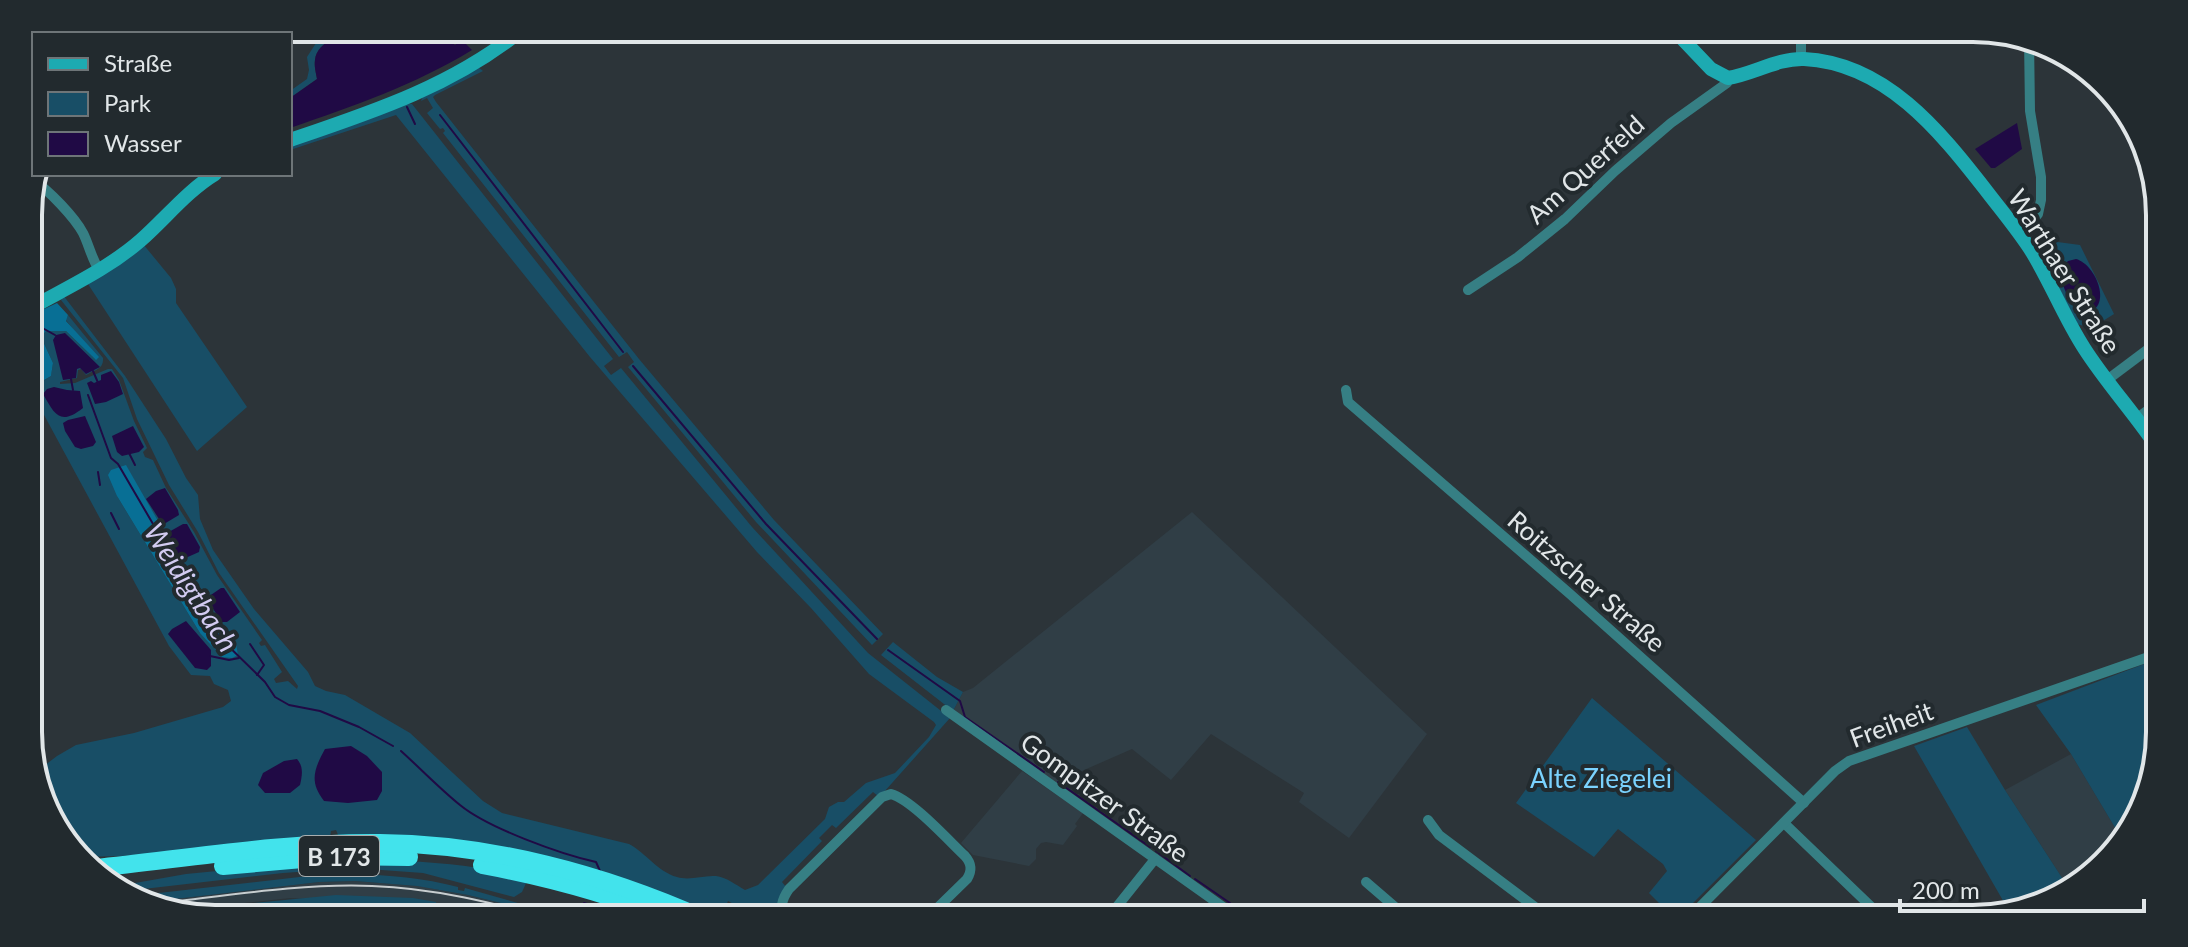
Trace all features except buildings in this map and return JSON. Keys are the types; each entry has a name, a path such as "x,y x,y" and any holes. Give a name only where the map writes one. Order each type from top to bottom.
{"highway":[{"name":"B 173","path":"107,867 336,844 434,846 533,861 671,905"},
{"name":"B 173","path":"121,877 337,856 389,856 472,863 544,877 634,905"},
{"path":"104,863 124,865"}],"street":[{"path":"292,139 432,87 505,42"},
{"path":"1685,42 1711,69 1728,78 1801,59 1801,42"},
{"path":"2020,235 2038,214 2041,200 2041,177 2030,111 2029,51"},
{"name":"Warthaer Straße","path":"1801,59 1862,73 1921,114 2020,235 2079,341 2146,432"},
{"name":"Am Querfeld","path":"1468,290 1518,257 1565,219 1615,171 1671,123 1727,83 1728,78"},
{"path":"42,302 99,270 139,242 212,176"},
{"path":"44,187 83,233 99,270"},
{"path":"2107,380 2146,351"},
{"name":"Roitzscher Straße","path":"1346,390 1348,402 1804,803"},
{"path":"2136,419 2146,412"},
{"name":"Freiheit","path":"1702,905 1843,764 2146,658"},
{"name":"Gompitzer Straße","path":"946,710 1220,905"},
{"path":"782,905 789,889 882,797 891,794 901,798 918,813 965,856 970,865 970,875 940,905"},
{"path":"1428,820 1439,835 1532,905"},
{"path":"1784,823 1869,905"},
{"path":"1118,905 1155,859"},
{"path":"1366,882 1393,905"}],"shaded area":[{"path":"57,303 68,315 66,321 99,357 96,360 66,331 46,331 42,336 42,310"},
{"path":"42,339 53,363 51,376 42,381 42,368"},
{"path":"126,465 206,605 236,644 238,655 222,657 200,633 117,496 108,475 111,470"},
{"path":"1192,512 1427,734 1349,838 1299,802 1304,793 1211,734 1171,780 1132,749 1075,774 1064,789 953,711 963,692 973,688"},
{"path":"2071,754 2116,829 2087,862 2063,879 2005,790"},
{"path":"1022,771 1083,813 1075,824 1077,826 1063,845 1041,843 1036,849 1036,859 1029,866 973,855 961,843"},
{"path":"355,881 418,886 508,905 290,898 215,905 171,899 319,882"}],"green space":[{"path":"317,42 328,42 317,53 317,79 292,97 292,90 307,79 307,57"},
{"path":"478,67 483,71 435,95 436,102 639,359 774,520 883,634 872,645 756,522 628,367 634,362 627,352 619,357 443,133 443,128 440,129 427,113 433,108 427,98 421,101 423,96"},
{"path":"406,103 412,104 613,359 604,366 611,375 621,368 752,527 868,653 950,718 884,792 878,796 873,792 836,828 832,825 819,838 822,841 782,882 786,887 783,905 736,905 728,901 726,905 684,905 616,879 339,837 336,830 331,831 330,838 96,857 65,819 45,765 57,756 76,745 134,733 223,707 231,701 228,690 214,684 210,676 191,675 169,646 42,411 42,382 51,376 53,363 42,339 46,331 66,331 96,360 66,320 68,315 103,362 101,367 86,375 81,369 78,370 77,378 60,384 75,383 112,369 147,448 143,452 145,457 153,460 217,575 262,640 259,643 261,646 265,645 282,672 274,679 276,683 288,681 297,689 298,686 219,573 169,485 137,419 123,378 61,300 63,295 125,376 166,439 198,495 200,519 213,550 254,609 308,672 315,686 345,695 410,733 483,801 502,813 629,844 670,875 720,877 745,890 758,885 825,819 829,807 844,802 866,783 895,773 929,737 936,725 869,674 757,552 590,357 396,115 292,149 292,143","holes":["117,496 164,532 206,605 224,627 200,633"]},
{"path":"2050,241 2080,245 2114,314 2087,331 2077,324 2053,276 2055,270 2049,268 2040,253"},
{"path":"143,244 171,278 176,289 176,303 247,407 197,451 86,281"},
{"path":"893,642 937,677 963,692 953,711 881,655"},
{"path":"2146,663 2145,755 2137,788 2116,829 2071,754 2036,705"},
{"name":"Alte Ziegelei","path":"1592,698 1756,840 1691,905 1661,905 1649,893 1667,871 1663,864 1618,829 1594,857 1516,803"},
{"path":"1967,727 2063,879 2029,896 2004,902 1914,746"},
{"path":"390,860 442,863 527,881 522,892 514,897 423,873 354,868 143,889 131,884 186,874"},
{"path":"354,874 419,879 525,905 509,905 417,886 355,881 319,882 171,899 154,894 317,875"},
{"path":"336,895 436,902 436,905 234,905"}],"water":[{"path":"452,42 455,45 464,42 472,50 406,84 292,127 292,97 317,79 315,60 326,43"},
{"path":"2017,123 2022,149 1991,168 1975,149"},
{"path":"2076,259 2090,269 2099,287 2098,304 2093,311 2083,314 2070,299 2061,274 2061,268 2068,261"},
{"path":"65,333 100,367 86,374 77,369 76,378 63,380 53,340 56,335"},
{"path":"111,371 123,394 95,404 87,383 101,380 101,375"},
{"path":"54,387 80,391 83,408 69,416 59,416 43,394"},
{"path":"85,416 96,442 81,449 75,447 63,423"},
{"path":"133,426 144,447 139,452 122,456 117,452 112,436"},
{"path":"165,488 179,515 164,524 146,499"},
{"path":"187,524 200,547 199,552 181,560 167,533"},
{"path":"221,588 240,612 227,622 222,622 209,603 208,597"},
{"path":"186,621 211,650 211,666 207,670 195,668 168,634"},
{"path":"351,746 367,756 382,772 382,791 377,800 348,803 324,801 315,781 321,756 325,749"},
{"path":"297,759 302,768 301,782 290,793 265,793 258,785 263,773 284,761"}],"waterway":[{"path":"407,107 415,124"},
{"path":"440,115 623,352"},
{"name":"Weidigtbach","path":"42,328 55,335"},
{"path":"633,366 766,524 877,639"},
{"path":"93,371 99,385"},
{"path":"71,379 73,390"},
{"name":"Weidigtbach","path":"88,395 111,458 118,464 219,637 265,682 275,697 289,705 320,711 359,727 393,746"},
{"path":"129,453 135,465"},
{"path":"98,472 100,485"},
{"path":"111,513 119,529"},
{"path":"250,644 264,665 257,675"},
{"path":"888,650 960,701 965,717 1044,772"},
{"path":"210,656 229,660 239,658"},
{"name":"Weidigtbach","path":"401,751 472,814 525,839 596,862 600,871"},
{"path":"1058,782 1150,847"},
{"path":"1156,851 1190,876"},
{"path":"1195,879 1230,903"},
{"path":"584,903 590,905"}],"tram line":[{"path":"178,901 287,889 372,886 441,893 498,905"}]}
